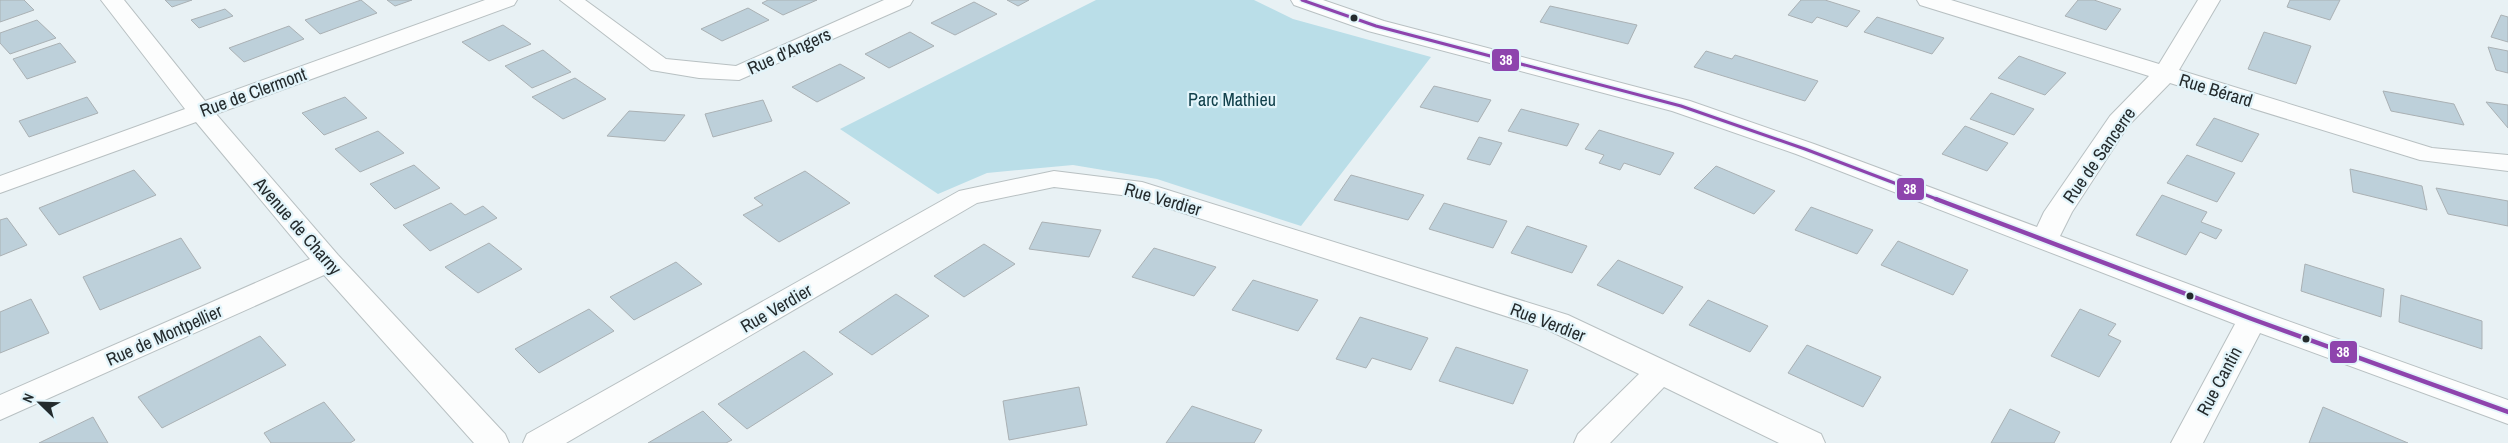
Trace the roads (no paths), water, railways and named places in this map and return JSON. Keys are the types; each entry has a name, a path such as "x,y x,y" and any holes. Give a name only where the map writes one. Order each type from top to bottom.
{"street":[{"name":"Avenue de Charny","path":"112,0 200,112 328,262 493,443"},
{"name":"Rue de Clermont","path":"0,185 506,0"},
{"name":"Rue d'Angers","path":"571,0 659,65 739,73 902,0"},
{"name":"Rue Bérard","path":"1928,0 2429,155 2508,163"},
{"name":"Rue de Sancerre","path":"2045,239 2058,212 2119,121 2165,74 2209,0"},
{"path":"1311,1 1376,26 1681,106 1805,149 2252,319 2508,412"},
{"name":"Rue Verdier","path":"539,443 969,198 1054,180 1134,188 1557,322 1809,443"},
{"name":"Rue de Montpellier","path":"0,408 328,262"},
{"name":"Rue Cantin","path":"2187,443 2252,319"},
{"path":"1590,443 1661,371"}],"park label":[{"name":"Parc Mathieu","path":"1232,99"}]}
